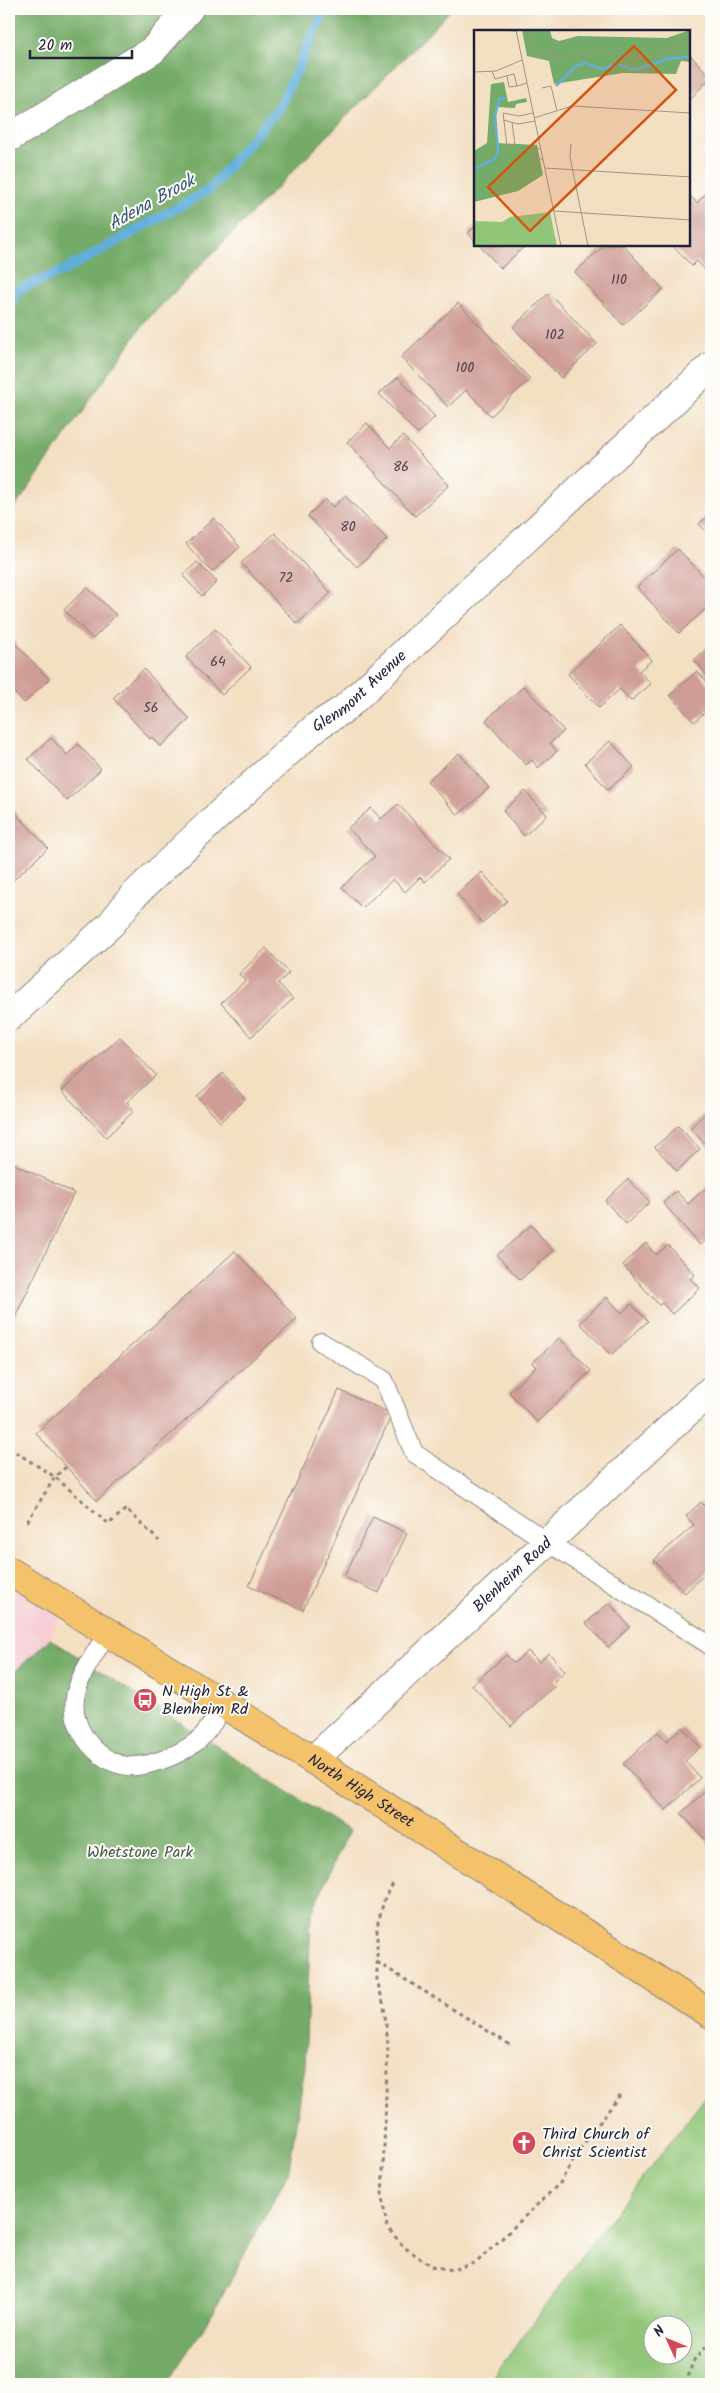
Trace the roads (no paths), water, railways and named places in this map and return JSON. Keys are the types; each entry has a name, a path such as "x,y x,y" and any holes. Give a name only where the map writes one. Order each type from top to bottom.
{"main road":[{"name":"North High Street","path":"9,1571 313,1760 711,2014"}],"street":[{"path":"9,138 153,50 188,9"},
{"name":"Glenmont Avenue","path":"9,1017 110,924 133,896 213,820 317,726 344,709 711,366"},
{"name":"Blenheim Road","path":"313,1760 711,1390"}],"lane":[{"path":"321,1342 384,1380 414,1453 546,1542 711,1646"},
{"path":"107,1633 77,1688 75,1717 82,1736 92,1747 112,1762 135,1766 158,1762 186,1749 198,1741 224,1705"}],"waterway":[{"name":"Adena Brook","path":"9,312 15,291 63,271 209,190 280,106 325,9"}],"place":[{"name":"N High St & Blenheim Rd","path":"145,1700"},
{"name":"Third Church of Christ Scientist","path":"524,2143"}],"park label":[{"name":"Whetstone Park","path":"140,1852"}]}
